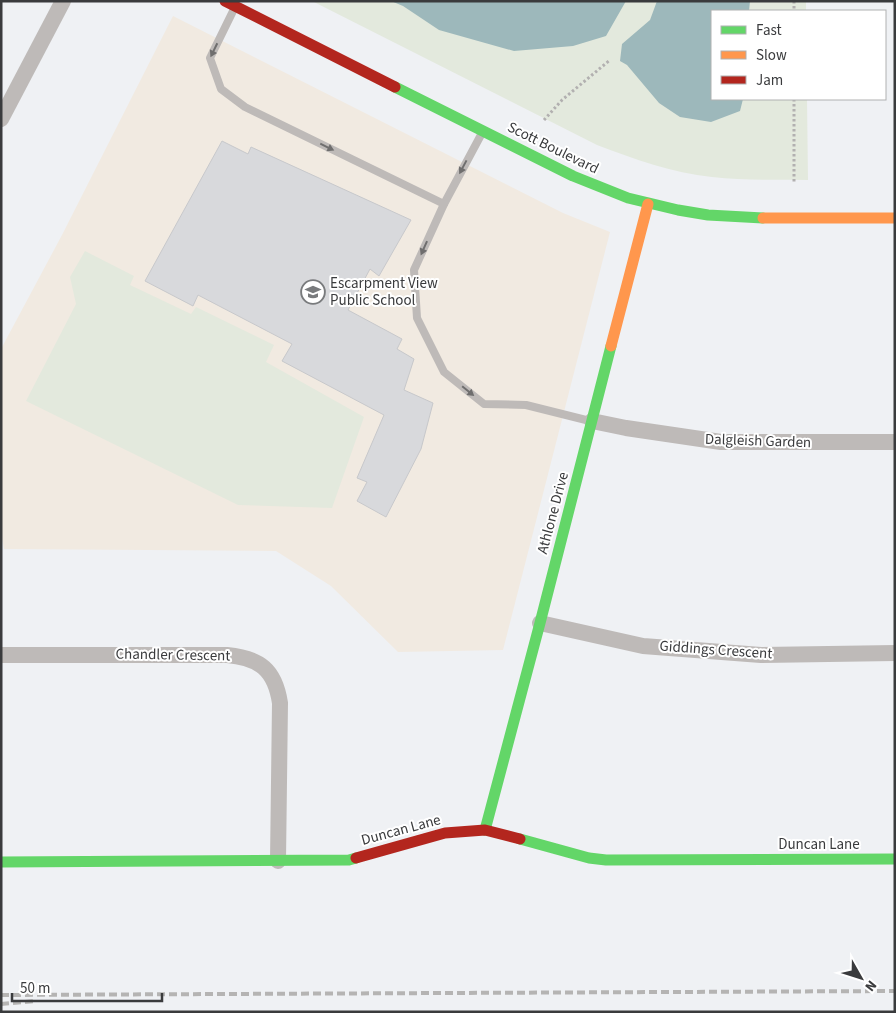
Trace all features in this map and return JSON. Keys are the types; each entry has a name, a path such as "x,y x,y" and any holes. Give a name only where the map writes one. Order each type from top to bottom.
{"street":[{"path":"1,120 63,1"},
{"name":"Scott Boulevard","path":"230,4 602,189 648,204 702,215 748,219 895,218"},
{"name":"Athlone Drive","path":"485,830 648,204"},
{"name":"Dalgleish Garden","path":"592,421 721,442 895,442"},
{"name":"Giddings Crescent","path":"540,623 643,646 761,655 895,653"},
{"name":"Chandler Crescent","path":"1,655 217,655 244,657 260,664 271,674 280,703 278,861"},
{"name":"Duncan Lane","path":"1,862 348,860 437,835 485,830 588,858 606,860 895,859"}],"lane":[{"path":"230,4 210,58 221,89 245,107 444,204"},
{"path":"483,131 444,204 414,270 417,318 444,372 484,404 526,406 592,421"}],"path":[{"path":"544,120 562,100 610,60"},
{"path":"794,100 794,182"}],"shaded area":[{"path":"312,1 806,1 806,10 711,10 711,100 807,100 808,180 736,179 697,175 653,165 597,145"},
{"name":"Escarpment View Public School","path":"173,16 563,213 610,232 503,650 398,652 331,586 276,551 4,549 1,533 1,349 62,235"},
{"path":"85,251 134,276 130,285 191,314 196,307 274,345 266,362 364,417 332,508 238,505 26,401 76,304 70,277"}],"water":[{"path":"391,1 626,1 606,36 573,46 514,51 439,30 403,6"},
{"path":"657,1 750,1 749,10 711,10 711,100 743,100 740,111 711,122 680,117 659,103 627,65 620,61 622,44 650,20"}],"building":[{"path":"222,141 248,154 251,147 411,220 379,276 370,269 348,310 402,339 397,349 414,359 404,390 433,403 421,449 386,517 357,501 367,482 357,478 384,415 282,361 292,344 198,295 193,306 145,281"}],"railway":[{"path":"1,995 895,991"},
{"path":"1,1004 36,1001"}],"traffic: fast":[{"path":"395,87 573,176 628,198 708,215 763,218"},
{"path":"485,830 611,346"},
{"path":"520,839 589,858 606,860 895,859"},
{"path":"1,862 349,860 356,858"}],"traffic: slow":[{"path":"611,346 648,204"},
{"path":"763,218 895,218"}],"traffic: jam":[{"path":"225,1 395,87"},
{"path":"356,858 445,833 485,830 520,839"}],"place":[{"name":"Escarpment View Public School","path":"313,292"}]}
